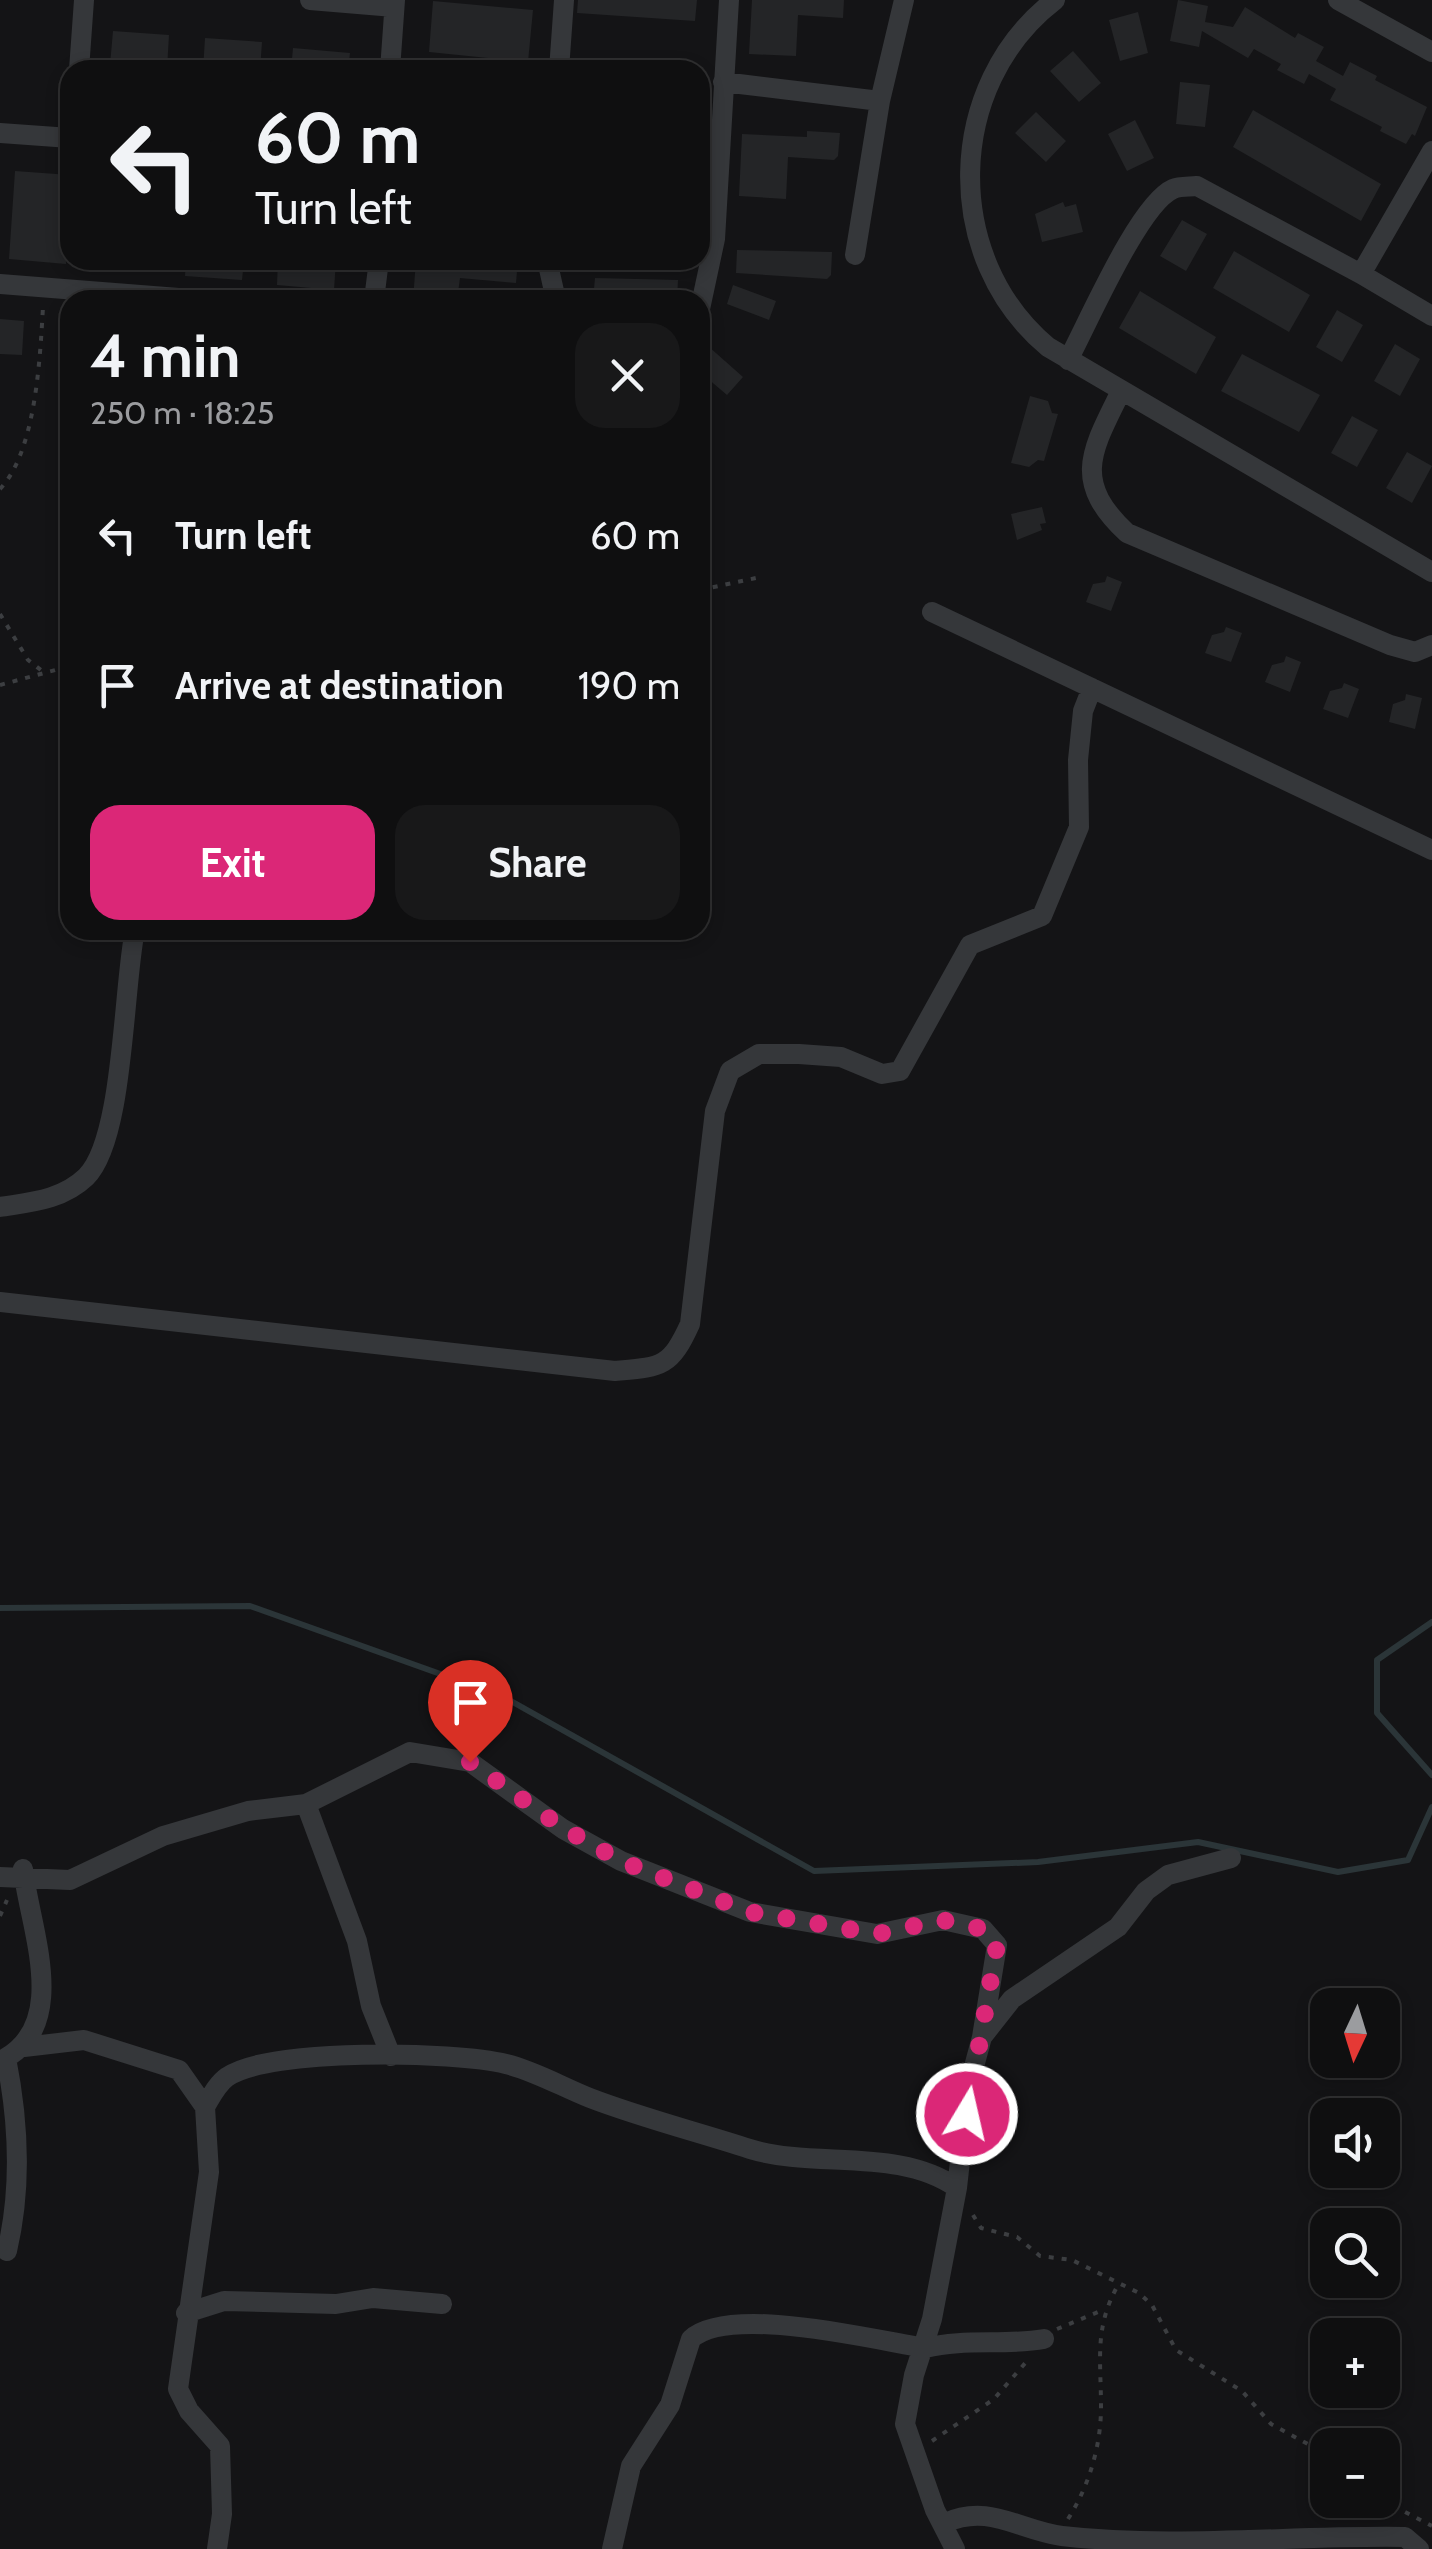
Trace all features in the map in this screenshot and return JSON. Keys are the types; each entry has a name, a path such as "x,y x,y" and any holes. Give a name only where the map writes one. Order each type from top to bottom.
{"street":[{"path":"80,60 84,0"},
{"path":"310,0 394,4 391,60"},
{"path":"560,60 564,0"},
{"path":"710,263 715,240 710,166 723,82 729,0"},
{"path":"856,254 880,101 904,0"},
{"path":"1055,0 1026,25 991,80 976,126 970,196 972,226 1000,294 1031,333 1068,360 1432,572"},
{"path":"1338,0 1432,52"},
{"path":"723,82 880,101"},
{"path":"0,133 60,137"},
{"path":"1362,274 1432,151"},
{"path":"1068,360 1153,205 1174,189 1196,186 1362,274 1432,316"},
{"path":"0,284 71,290"},
{"path":"1121,390 1091,455 1090,476 1108,516 1127,533 1390,645 1415,652 1432,645"},
{"path":"932,612 1432,850"},
{"path":"0,1302 615,1371 657,1367 676,1355 690,1324 715,1111 730,1071 759,1054 779,1054 841,1057 882,1074 900,1071 970,945 1042,916 1078,827 1078,760 1083,711 1092,688"},
{"path":"0,1206 49,1200 87,1176 111,1129 134,940"},
{"path":"0,1877 23,1874 70,1880 163,1836 248,1811 306,1804 410,1752 470,1762 563,1828 621,1861 750,1912 877,1934 942,1920 983,1929 997,1945 982,2037 968,2089 957,2188 925,2348 907,2404 905,2424 935,2510 955,2549"},
{"path":"306,1804 357,1941 371,2006 390,2056"},
{"path":"982,2037 1012,1999 1118,1926 1146,1891 1168,1874 1231,1858"},
{"path":"23,1874 41,1992 40,2017 24,2047"},
{"path":"7,2252 17,2198 18,2162 3,2060 24,2047 84,2040 180,2070 205,2108 209,2172 178,2389 189,2411 220,2446 222,2514 217,2549"},
{"path":"184,2075 229,2075 267,2063 390,2056 504,2063 592,2098 752,2150 867,2162 940,2176 957,2188"},
{"path":"205,2108 229,2075"},
{"path":"186,2313 224,2301 336,2304 373,2298 442,2304"},
{"path":"612,2549 630,2466 670,2404 692,2339 698,2332 712,2326 759,2324 925,2348 948,2342 1012,2344 1044,2339"},
{"path":"945,2523 967,2512 1058,2536 1141,2542 1405,2537 1418,2549"}],"path":[{"path":"0,489 29,429 38,380 44,288"},
{"path":"710,588 756,578"},
{"path":"0,614 28,660 46,674"},
{"path":"0,685 60,669"},
{"path":"957,2188 980,2228 1017,2237 1040,2256 1072,2260 1152,2305 1176,2350 1242,2391 1271,2424 1310,2445"},
{"path":"1058,2536 1083,2492 1097,2444 1103,2310 1118,2285"},
{"path":"912,2447 932,2440 994,2400 1044,2339 1061,2325 1103,2310"},
{"path":"1400,2509 1432,2526"}],"building":[{"path":"578,0 697,0 695,21 577,13"},
{"path":"752,0 844,0 843,18 798,15 796,56 749,54"},
{"path":"1178,0 1208,6 1205,22 1233,27 1245,7 1295,38 1298,33 1324,47 1316,61 1343,76 1350,62 1377,76 1375,80 1427,107 1415,136 1412,134 1406,144 1380,131 1382,127 1330,100 1336,89 1309,74 1304,84 1277,70 1281,64 1254,49 1248,58 1202,31 1199,47 1170,41"},
{"path":"433,1 533,10 528,60 429,52"},
{"path":"1138,12 1148,53 1120,61 1109,20"},
{"path":"113,31 169,35 168,60 110,60"},
{"path":"205,38 262,42 261,60 204,60"},
{"path":"293,48 350,53 349,60 292,60"},
{"path":"1073,51 1101,83 1079,102 1050,71"},
{"path":"1180,82 1210,85 1205,127 1176,124"},
{"path":"1253,110 1381,184 1361,221 1233,147"},
{"path":"1036,112 1066,141 1046,162 1015,133"},
{"path":"1135,120 1154,158 1127,171 1108,134"},
{"path":"807,131 840,133 838,156 834,160 788,157 786,199 739,196 742,134 807,137"},
{"path":"15,171 60,174 60,263 9,259"},
{"path":"1063,202 1065,207 1076,204 1083,232 1042,242 1035,214"},
{"path":"1182,220 1207,234 1186,271 1160,256"},
{"path":"737,250 832,252 831,275 827,279 736,273"},
{"path":"1234,251 1310,295 1289,332 1213,288"},
{"path":"185,270 243,270 242,280 185,276"},
{"path":"278,270 335,270 334,290 277,285"},
{"path":"415,270 517,270 516,283 460,278 458,290 414,290"},
{"path":"595,278 678,280 678,290 594,290"},
{"path":"733,285 776,301 769,320 727,304"},
{"path":"1140,291 1216,337 1196,374 1119,328"},
{"path":"1337,310 1363,325 1342,362 1316,347"},
{"path":"0,319 24,321 22,355 0,354"},
{"path":"1395,344 1420,359 1400,396 1374,381"},
{"path":"710,348 743,377 727,395 710,381"},
{"path":"1242,354 1320,395 1299,432 1221,391"},
{"path":"1030,396 1048,401 1052,413 1058,414 1044,461 1038,460 1029,467 1011,463"},
{"path":"1352,416 1378,430 1357,467 1331,453"},
{"path":"1407,452 1432,466 1412,503 1386,488"},
{"path":"1042,507 1046,523 1040,524 1042,530 1017,540 1011,514"},
{"path":"1107,576 1122,582 1111,611 1086,602 1093,584 1105,582"},
{"path":"1226,627 1242,633 1231,662 1205,653 1212,635 1224,632"},
{"path":"1286,656 1301,662 1290,692 1265,682 1272,665 1284,662"},
{"path":"1344,683 1359,689 1348,718 1323,709 1330,691 1342,688"},
{"path":"1406,694 1422,698 1415,729 1389,722 1393,704 1405,700"}],"waterway":[{"path":"0,1608 250,1606 502,1696 814,1871 1038,1862 1198,1842 1338,1872 1408,1860 1432,1807"},
{"path":"1432,1622 1377,1660 1377,1713 1432,1775"}],"route":[{"path":"470,1762 563,1828 621,1861 750,1912 877,1934 942,1920 983,1929 997,1945 982,2037 968,2089 967,2114"}]}
